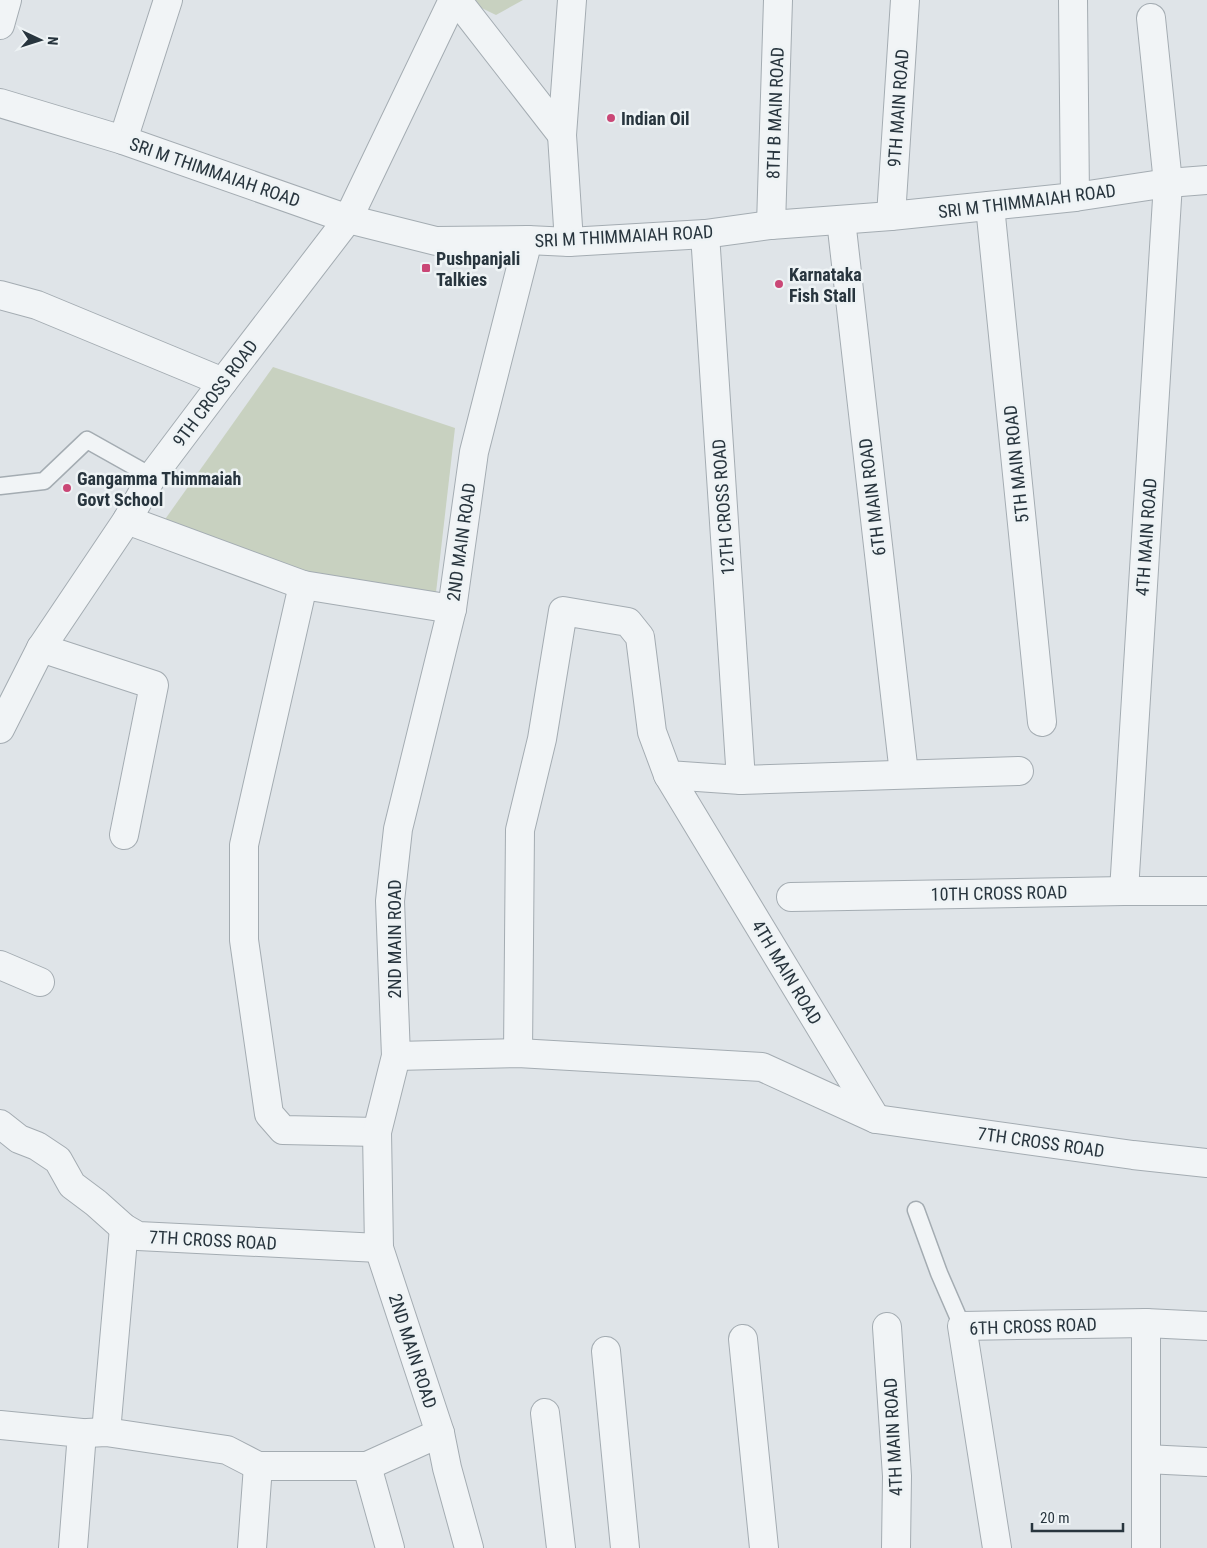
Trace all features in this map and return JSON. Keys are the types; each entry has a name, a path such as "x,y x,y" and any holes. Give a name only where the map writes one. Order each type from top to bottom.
{"street":[{"path":"0,25 7,0"},
{"path":"123,140 168,0"},
{"name":"9TH CROSS ROAD","path":"0,729 41,648 127,520 154,475 222,382 348,219 453,0"},
{"path":"457,0 562,136"},
{"path":"569,242 562,136 572,0"},
{"name":"8TH B MAIN ROAD","path":"771,225 778,0"},
{"name":"9TH MAIN ROAD","path":"891,216 905,0"},
{"path":"1073,0 1075,197"},
{"name":"4TH MAIN ROAD","path":"1124,890 1168,183 1151,18"},
{"name":"SRI M THIMMAIAH ROAD","path":"0,103 123,140 348,219 436,241 528,240 569,242 705,234 771,225 891,216 1075,197 1168,183 1207,180"},
{"name":"5TH MAIN ROAD","path":"990,206 1042,722"},
{"name":"6TH MAIN ROAD","path":"841,220 904,774"},
{"name":"12TH CROSS ROAD","path":"705,234 741,780"},
{"name":"2ND MAIN ROAD","path":"469,1548 447,1468 440,1433 379,1248 377,1132 396,1056 390,901 398,829 452,609 474,452 528,240"},
{"path":"0,295 37,305 222,382"},
{"path":"127,520 303,585 452,609"},
{"path":"303,585 244,845 244,940 269,1114 283,1130 377,1132"},
{"path":"518,1053 520,830 542,739 563,611 628,622 640,637 652,732 668,775 741,780 1019,771"},
{"path":"41,648 154,685 124,836"},
{"name":"4TH MAIN ROAD","path":"668,775 876,1119"},
{"name":"10TH CROSS ROAD","path":"791,897 1124,890 1207,891"},
{"path":"0,965 40,982"},
{"name":"7TH CROSS ROAD","path":"396,1056 518,1053 762,1067 876,1119 1133,1155 1207,1163"},
{"name":"7TH CROSS ROAD","path":"0,1124 19,1139 37,1146 58,1160 72,1185 96,1202 124,1228 138,1236 379,1248"},
{"path":"73,1548 94,1432 124,1228"},
{"path":"1146,1323 1146,1548"},
{"name":"6TH CROSS ROAD","path":"997,1548 962,1326 1146,1323 1207,1326"},
{"name":"4TH MAIN ROAD","path":"887,1327 897,1476 896,1548"},
{"path":"743,1339 764,1548"},
{"path":"606,1351 625,1548"},
{"path":"545,1413 561,1548"},
{"path":"0,1425 94,1432 226,1450 258,1466 367,1466 440,1433"},
{"path":"1146,1458 1207,1462"},
{"path":"252,1548 258,1466"},
{"path":"367,1466 390,1548"}],"lane":[{"path":"0,486 44,481 87,440 144,472 154,475"},
{"path":"916,1210 939,1273 962,1326"}],"green space":[{"path":"465,0 523,0 496,15"},
{"path":"273,367 455,428 435,601 267,568 161,525"}],"place":[{"name":"Indian Oil","path":"611,118"},
{"name":"Pushpanjali Talkies","path":"426,268"},
{"name":"Karnataka Fish Stall","path":"779,284"},
{"name":"Gangamma Thimmaiah Govt School","path":"67,488"}]}
